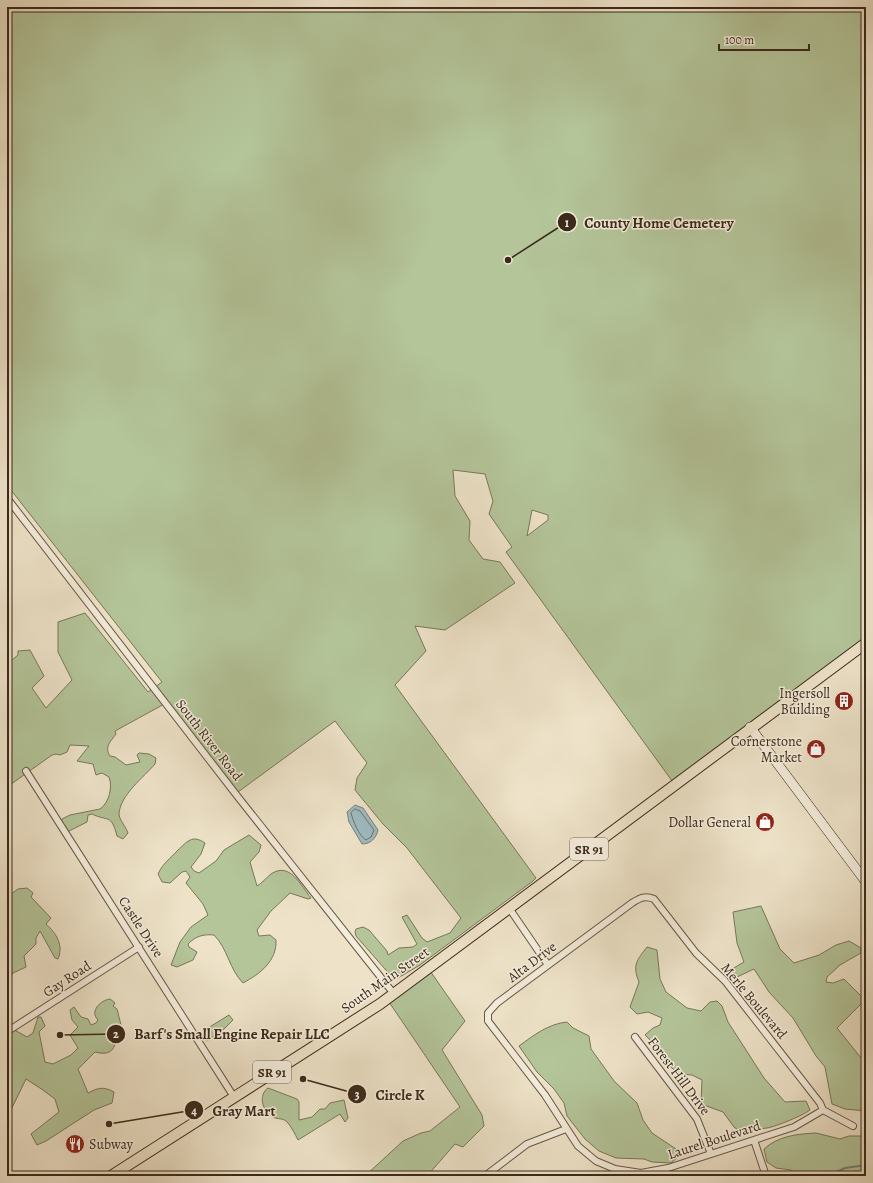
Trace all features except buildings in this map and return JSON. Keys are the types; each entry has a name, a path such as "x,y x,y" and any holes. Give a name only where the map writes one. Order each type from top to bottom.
{"main road":[{"name":"SR 91","path":"509,908 750,727 866,643"},
{"name":"South Main Street","path":"111,1176 394,994 509,908"}],"street":[{"name":"South River Road","path":"7,498 245,806 394,994"},
{"path":"750,727 866,882"},
{"name":"Castle Drive","path":"26,771 234,1096"},
{"name":"Merle Boulevard","path":"617,914 641,897 645,896 654,899 696,953 725,981 820,1103 823,1110 853,1126"},
{"path":"509,908 548,965"},
{"name":"Alta Drive","path":"502,1039 488,1021 488,1013 490,1009 617,914"},
{"name":"Gay Road","path":"8,1031 139,947"},
{"name":"Forest Hill Drive","path":"635,1037 697,1119 712,1154"},
{"name":"Laurel Boulevard","path":"502,1039 545,1095 578,1146 592,1158 610,1168 631,1173 658,1170 712,1154 794,1127 823,1110"},
{"path":"485,1176 527,1144 566,1129"},
{"path":"754,1140 766,1176"}],"green space":[{"path":"7,7 866,7 866,643 675,785 506,552 512,547 489,514 493,501 485,474 453,470 455,496 470,521 469,540 483,559 500,562 515,583 445,630 415,626 426,651 395,685 536,878 420,965 398,978 392,977 356,936 356,929 363,927 369,930 387,951 388,955 399,948 413,947 417,944 402,917 407,915 422,938 427,942 450,933 461,918 407,848 383,824 355,790 357,778 367,763 335,721 238,792 168,702 115,731 116,734 108,747 108,753 110,756 115,757 126,765 140,762 137,755 139,753 149,754 156,758 155,764 128,793 120,807 119,816 128,833 123,839 117,836 111,821 92,814 88,815 87,822 69,831 65,829 61,822 62,819 70,815 100,809 108,799 111,785 109,777 102,773 96,775 93,764 77,761 89,746 70,745 67,752 60,755 52,755 7,787 7,664 18,655 18,651 30,650 44,676 32,688 46,708 72,680 58,652 58,622 85,613 148,692 162,682 7,485","holes":["532,510 548,515 548,520 527,536"]},
{"path":"249,835 261,845 259,852 250,862 257,886 271,874 278,871 284,871 289,873 299,882 311,898 308,899 290,893 271,911 257,930 259,936 270,935 276,940 274,954 261,971 243,983 214,935 200,936 188,944 189,947 197,952 193,960 177,967 171,965 180,942 191,927 208,915 203,904 186,883 190,877 186,871 182,872 170,883 162,882 158,874 160,870 184,844 190,840 197,839 205,843 201,854 191,867 194,871 199,873 216,861 224,850"},
{"path":"27,888 33,893 31,897 51,918 46,924 56,935 60,954 58,959 55,958 40,931 36,938 36,944 24,956 26,967 13,973 7,982 7,897 18,889"},
{"path":"761,906 780,949 794,963 819,955 836,945 849,941 861,948 861,953 840,965 827,977 826,982 833,983 844,979 865,1000 837,1028 866,1064 866,1111 845,1109 832,1104 825,1067 816,1056 793,1018 769,992 754,969 735,978 727,972 744,962 737,943 733,912"},
{"path":"647,947 657,950 660,979 666,992 687,1008 701,1011 710,1002 717,1001 722,1006 728,1022 764,1078 785,1102 806,1101 810,1110 796,1118 776,1125 742,1133 734,1127 723,1112 701,1104 702,1080 692,1075 679,1074 665,1062 659,1049 645,1035 653,1028 660,1025 662,1018 648,1012 637,1014 630,1007 639,982 636,971 638,959"},
{"path":"428,968 465,1021 442,1050 482,1115 484,1126 463,1147 455,1144 427,1176 365,1176 403,1141 421,1133 430,1131 460,1107 387,999"},
{"path":"110,999 115,1003 113,1006 117,1009 122,1029 114,1047 108,1053 95,1052 78,1069 88,1093 101,1088 110,1090 114,1092 112,1103 94,1110 46,1141 37,1145 31,1134 59,1112 55,1099 26,1079 7,1118 7,1005 11,1028 27,1037 33,1033 38,1017 41,1017 45,1026 39,1032 45,1062 53,1064 71,1055 78,1048 70,1035 78,1027 72,1020 70,1010 74,1007 81,1017 88,1019 91,1025 96,1023 98,1020 95,1013 97,1006 103,1001"},
{"path":"229,1015 233,1020 224,1029 207,1041 204,1039 203,1035 208,1028"},
{"path":"567,1022 573,1028 589,1036 591,1049 614,1081 637,1103 643,1120 652,1133 676,1149 678,1157 671,1163 652,1162 644,1159 616,1158 599,1151 585,1139 567,1116 564,1103 554,1089 537,1072 519,1046 547,1028"},
{"path":"268,1088 297,1099 299,1102 299,1120 312,1117 320,1109 325,1109 330,1103 344,1100 348,1118 345,1122 340,1114 298,1140 286,1121 273,1117 266,1111 262,1099"},
{"path":"816,1133 840,1139 849,1136 866,1136 866,1173 845,1176 799,1176 791,1170 776,1168 767,1162 764,1149 775,1141 788,1136"}],"water":[{"path":"355,805 363,808 378,830 376,836 368,843 362,844 349,822 347,812"}],"waterway":[{"path":"827,1176 845,1168 866,1165"}],"railway":[{"path":"7,1158 11,1176"}],"place":[{"name":"County Home Cemetery","path":"508,260"},
{"name":"Ingersoll Building","path":"844,701"},
{"name":"Cornerstone Market","path":"816,749"},
{"name":"Dollar General","path":"765,822"},
{"name":"Barf's Small Engine Repair LLC","path":"60,1035"},
{"name":"Circle K","path":"303,1079"},
{"name":"Gray Mart","path":"109,1124"},
{"name":"Subway","path":"75,1144"}]}
